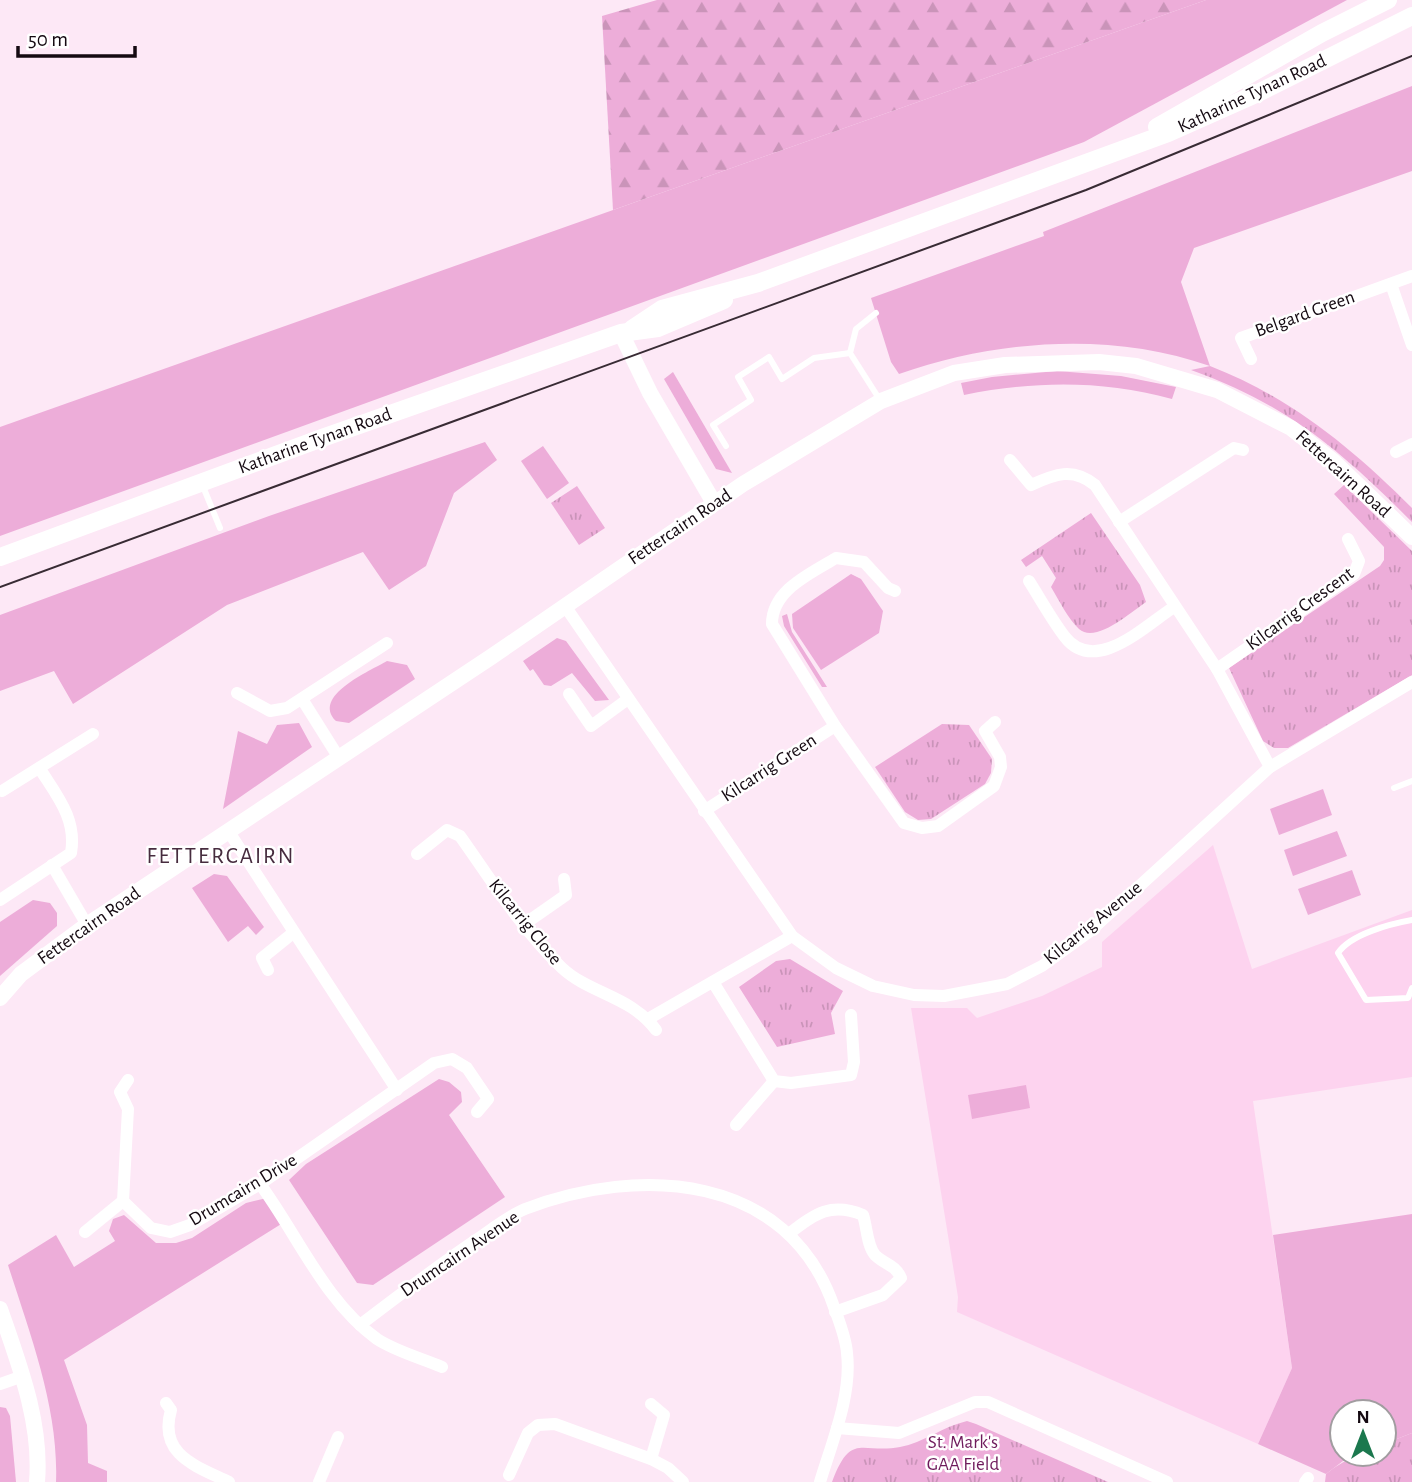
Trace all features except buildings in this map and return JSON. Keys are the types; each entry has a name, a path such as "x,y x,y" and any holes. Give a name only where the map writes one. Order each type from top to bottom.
{"main road":[{"name":"Katharine Tynan Road","path":"1088,162 1163,124 1322,33 1388,0"},
{"name":"Katharine Tynan Road","path":"0,558 202,482 626,331 658,328 681,320 758,283 1158,137 1247,98 1412,16"}],"street":[{"name":"Belgard Green","path":"1251,359 1241,338 1412,276"},
{"path":"1391,284 1412,345"},
{"path":"626,331 650,393 714,503"},
{"name":"Fettercairn Road","path":"0,998 21,974 87,925 565,606 714,503 881,401 954,373 1005,365 1098,362 1136,366 1181,377 1242,401 1291,428 1333,461 1412,537"},
{"path":"1396,452 1412,444"},
{"path":"1119,522 1234,449 1243,450"},
{"path":"1010,460 1031,485 1055,474 1083,476 1095,485 1217,668 1270,767"},
{"name":"Kilcarrig Crescent","path":"1217,668 1354,574 1359,561 1348,539"},
{"name":"Kilcarrig Green","path":"895,591 888,589 864,562 836,558 786,591 776,601 772,624 779,640 835,726 899,818 910,825 931,828 995,786 1001,767 1000,757 985,731 995,722"},
{"path":"1029,582 1066,639 1078,649 1093,653 1112,648 1174,607"},
{"name":"Kilcarrig Avenue","path":"565,606 792,936 836,968 873,986 914,995 976,992 1007,984 1042,966 1089,932 1270,767 1412,682"},
{"path":"237,693 270,711 287,708 387,643"},
{"path":"569,694 591,726 628,699"},
{"path":"302,699 339,758"},
{"name":"Kilcarrig Green","path":"704,811 835,726"},
{"path":"2,791 93,734"},
{"path":"0,900 71,853 74,835 69,816 40,769"},
{"name":"Kilcarrig Close","path":"417,854 447,830 460,836 523,925 564,970 629,1004 652,1024 713,982 792,936"},
{"path":"229,832 293,933 334,989 397,1090"},
{"path":"52,865 87,925"},
{"path":"523,925 566,895 564,879"},
{"path":"268,970 262,958 293,933"},
{"path":"713,982 774,1081"},
{"path":"774,1081 791,1083 851,1075 854,1062 851,1015"},
{"name":"Drumcairn Drive","path":"123,1201 151,1228 170,1232 190,1225 260,1184 434,1063 452,1059 467,1068 488,1099 477,1112"},
{"path":"85,1233 123,1201 128,1109 120,1091 128,1080"},
{"path":"736,1125 774,1081"},
{"name":"Drumcairn Avenue","path":"360,1325 432,1270 518,1213 590,1190 660,1183 702,1188 772,1218 790,1233 825,1281 847,1353 846,1388 820,1482"},
{"path":"260,1184 323,1279 360,1325 379,1340 442,1367"},
{"path":"790,1233 810,1216 828,1208 849,1209 863,1215 870,1247 876,1256 896,1268 901,1278 883,1296 835,1312"},
{"path":"0,1309 23,1376 34,1427 37,1482"},
{"path":"0,1384 23,1376"},
{"path":"837,1428 899,1433 975,1402 988,1402 1167,1482"},
{"path":"166,1403 171,1410 167,1422 169,1437 182,1460 229,1482"},
{"path":"651,1459 664,1415 652,1404"},
{"path":"509,1475 518,1448 527,1433 538,1425 555,1423 651,1459 668,1468 682,1482"},
{"path":"319,1482 338,1437"}],"lane":[{"path":"876,313 856,329 850,353 881,401"},
{"path":"726,446 713,425 751,400 738,377 769,357 782,379 814,358 850,353"},
{"path":"202,482 220,528"},
{"path":"1394,788 1412,781"},
{"path":"1412,920 1344,944 1338,953 1366,1000 1410,1001 1412,988"}],"shaded area":[{"path":"1213,845 1252,969 1412,910 1412,1077 1253,1101 1292,1368 1258,1444 957,1312 958,1297 911,1008 967,1008 977,1018 1042,996 1102,967 1102,942"}],"green space":[{"path":"657,0 1206,0 613,210 602,16"},
{"path":"1206,0 1347,0 1084,142 0,536 0,427"},
{"path":"1412,86 1412,171 1194,248 1181,282 1210,366 1172,355 1093,344 1014,347 975,353 899,374 891,362 871,298 1044,236 1043,232"},
{"path":"1210,366 1267,393 1319,426 1412,508 1412,522 1336,451 1285,414 1256,398 1191,370"},
{"path":"1057,371 1121,376 1176,387 1172,399 1120,388 1068,385 1016,387 964,395 961,383 992,377"},
{"path":"673,372 732,473 716,469 664,379"},
{"path":"485,442 497,460 454,493 426,566 389,590 363,552 227,605 73,704 54,671 0,691 0,615 269,516"},
{"path":"543,446 569,483 547,499 521,461"},
{"path":"1344,485 1412,551 1412,675 1288,748 1274,748 1263,741 1229,668 1380,566 1384,560 1384,547 1334,494"},
{"path":"577,486 605,528 579,545 551,503"},
{"path":"1091,513 1140,585 1146,602 1104,630 1086,633 1071,620 1051,587 1056,578 1042,556 1026,567 1021,560"},
{"path":"851,574 861,579 883,611 879,633 821,670 793,628 792,614"},
{"path":"787,614 792,632 827,687 822,687 784,626 782,616"},
{"path":"557,638 566,641 609,700 595,701 572,673 551,686 544,685 533,669 530,671 523,661"},
{"path":"387,661 407,665 415,679 349,723 336,721 330,712 331,702 337,694 346,685"},
{"path":"299,723 312,747 223,809 238,731 267,744 277,725"},
{"path":"942,724 969,725 992,759 991,773 985,784 931,819 918,820 905,812 875,767"},
{"path":"1323,789 1332,815 1279,835 1270,809"},
{"path":"1337,831 1347,856 1293,876 1284,850"},
{"path":"1352,870 1361,895 1308,915 1298,889"},
{"path":"214,874 227,876 264,927 256,935 248,926 228,942 192,888"},
{"path":"33,900 50,903 57,913 57,926 0,976 0,922"},
{"path":"790,959 843,991 831,1013 835,1034 777,1047 739,987 776,961"},
{"path":"439,1079 449,1082 461,1092 462,1102 449,1115 505,1197 373,1285 357,1283 289,1180 306,1164"},
{"path":"1026,1085 1030,1108 972,1119 968,1095"},
{"path":"267,1198 286,1221 64,1360 87,1425 88,1463 107,1471 107,1482 56,1482 56,1455 48,1399 8,1265 56,1235 74,1267 115,1241 109,1231 113,1219 124,1215 156,1243 176,1243 192,1238 246,1203"},
{"path":"1412,1214 1412,1433 1398,1438 1398,1398 1328,1398 1328,1468 1334,1468 1326,1474 1258,1444 1292,1368 1273,1235"},
{"path":"0,1407 6,1408 10,1416 16,1482 0,1482"},
{"name":"St. Mark's GAA Field","path":"967,1421 1108,1482 832,1482 845,1456 852,1450 909,1445"},
{"path":"1412,1433 1412,1482 1325,1482 1326,1474 1334,1468 1398,1468 1398,1438"}],"tram line":[{"path":"0,587 1086,190 1412,56"}],"district":[{"name":"FETTERCAIRN","path":"221,856"}]}
